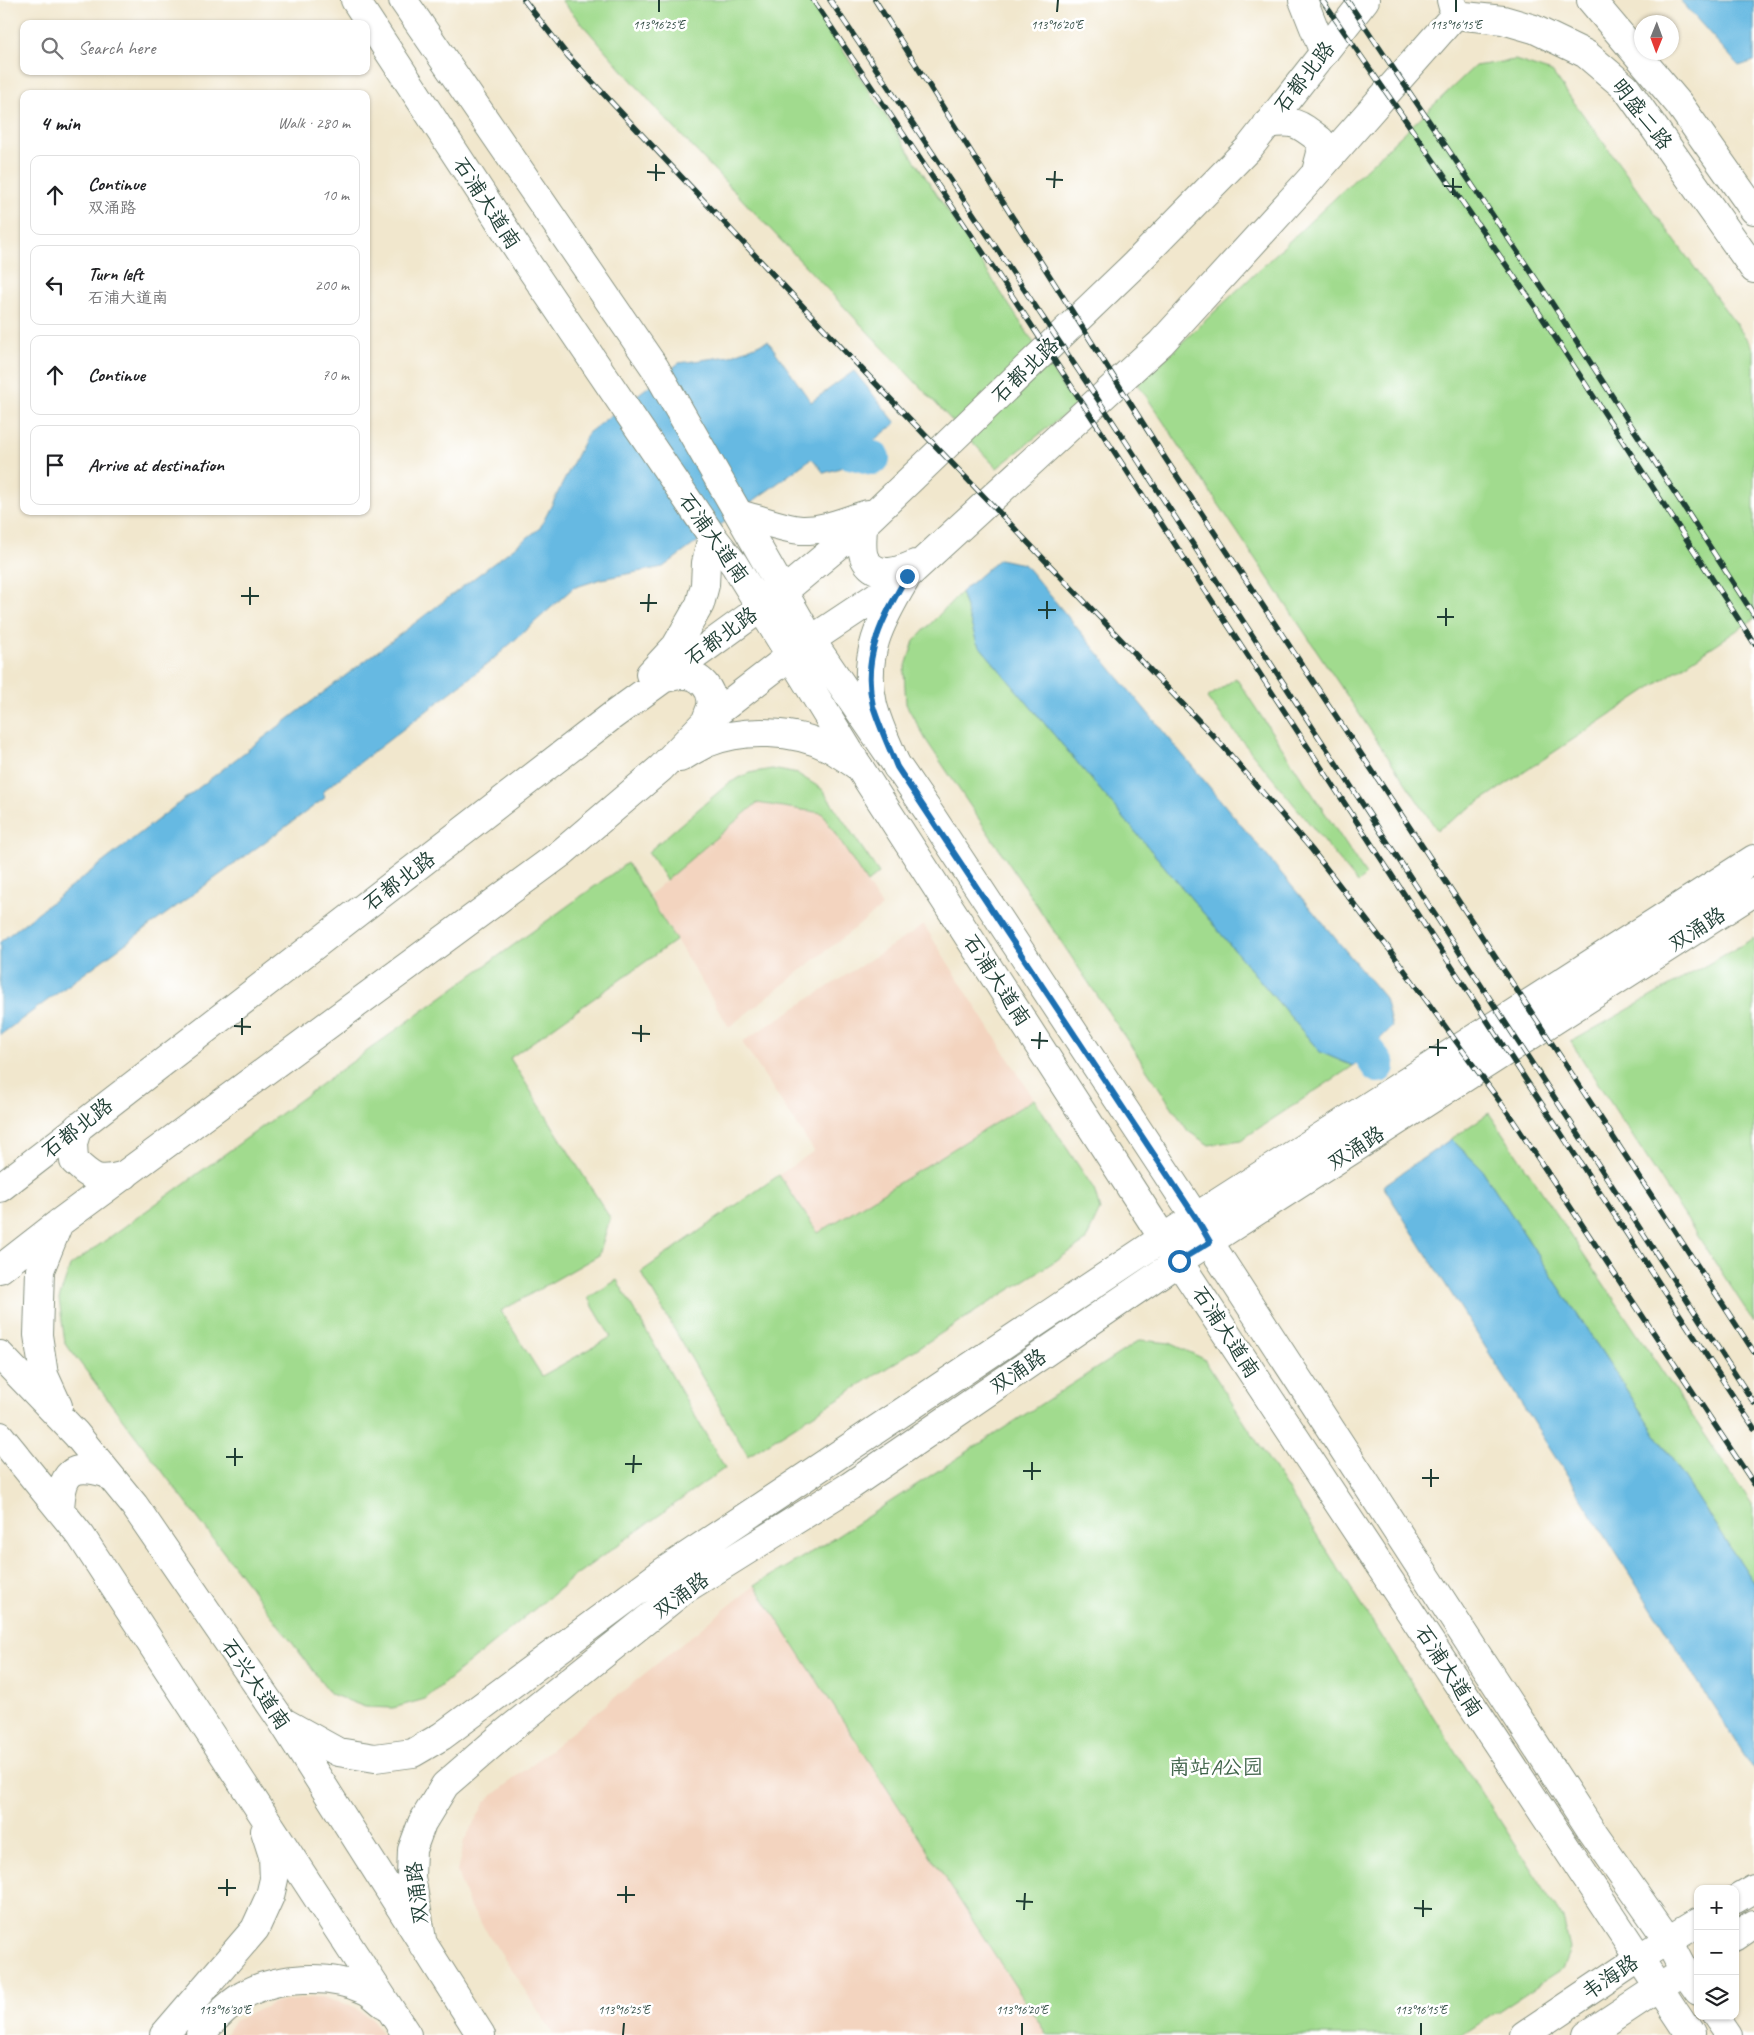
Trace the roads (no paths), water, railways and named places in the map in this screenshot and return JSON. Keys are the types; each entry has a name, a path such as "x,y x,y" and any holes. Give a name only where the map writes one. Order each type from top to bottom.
{"main road":[{"name":"石浦大道南","path":"355,0 368,20"},
{"name":"石浦大道南","path":"403,0 655,368 812,640 926,808 1196,1218 1591,1830 1693,1974"},
{"path":"1303,0 1324,53"},
{"name":"石都北路","path":"5,1181 78,1127 612,716 784,591 873,517 1135,264 1249,148 1365,0"},
{"name":"明盛二路","path":"1592,0 1679,104 1754,210"},
{"path":"0,1269 59,1223 560,854 661,768 706,721 790,656 915,568 1161,343 1316,172 1453,8"},
{"name":"明盛二路","path":"1453,8 1534,29 1586,54 1626,88 1754,269"},
{"name":"石浦大道南","path":"370,23 523,258 712,536 734,564 901,831 1163,1238 1690,2035"},
{"path":"1267,124 1284,122 1299,124 1320,140 1321,153 1316,172"},
{"path":"612,716 676,646 700,604 705,585 706,563 712,536 726,538 738,531 741,515 802,530 825,528 873,517"},
{"path":"873,517 863,546 865,560 878,571 898,572 915,568"},
{"path":"897,767 874,706 869,675 872,649 891,604 915,568"},
{"path":"664,678 682,674 694,676 704,684 711,694 711,705 706,721"},
{"path":"661,768 707,743 741,734 778,734 804,739 829,748 860,766"},
{"path":"901,831 897,816 900,807 906,803 926,808"},
{"name":"双涌路","path":"282,1721 338,1752 375,1758 413,1753 442,1736 663,1572 1163,1238 1754,859"},
{"name":"双涌路","path":"424,1945 411,1877 412,1850 422,1823 445,1785 505,1733 685,1589 850,1486 1179,1261 1754,892"},
{"path":"78,1127 73,1143 74,1161 90,1176 108,1180 125,1175"},
{"path":"59,1223 40,1270 38,1335 44,1375 56,1402 76,1434"},
{"name":"石兴大道南","path":"0,1355 76,1434 134,1505 282,1721 481,2035"},
{"path":"0,1436 81,1536 407,2035"},
{"path":"0,1450 24,1465"},
{"path":"60,1510 61,1488 65,1478 78,1470 92,1469 108,1474"},
{"path":"164,2035 255,1929 270,1896 274,1879 274,1856 253,1799"},
{"path":"1565,1847 1591,1830"},
{"path":"1739,1898 1754,1889"},
{"name":"韦海路","path":"1524,2035 1640,1957 1694,1924"},
{"path":"1739,1934 1754,1924"},
{"name":"韦海路","path":"1587,2035 1659,1987 1693,1974"},
{"path":"200,2035 213,2019 242,1996 268,1986 293,1980 327,1980 343,1983 366,1990 390,2009"},
{"path":"1718,2020 1728,2035"}],"water":[{"path":"1680,0 1754,0 1754,61 1739,66"},
{"path":"768,341 811,402 854,371 896,423 840,468 824,473 812,458 663,567 601,579 573,588 490,662 323,791 325,798 0,1035 0,942 241,755 540,528 588,433 679,363 730,356"},
{"path":"999,559 1024,564 1385,998 1392,1027 1353,1066 1320,1052 977,643 961,592"},
{"path":"1451,1139 1481,1168 1754,1584 1754,1770 1383,1186"}],"waterway":[{"path":"813,442 873,458"},
{"path":"1342,1015 1378,1066"}],"railway":[{"path":"524,0 568,56 857,364 1221,744 1312,850 1389,949 1508,1113 1754,1484"},
{"path":"813,0 1009,291 1754,1428"},
{"path":"830,0 1111,419 1754,1403"},
{"path":"875,0 1165,458 1754,1352"},
{"path":"1322,0 1536,308 1754,643"},
{"path":"1347,0 1548,297 1754,615"}],"park label":[{"name":"南站A公园","path":"1216,1767"}]}
